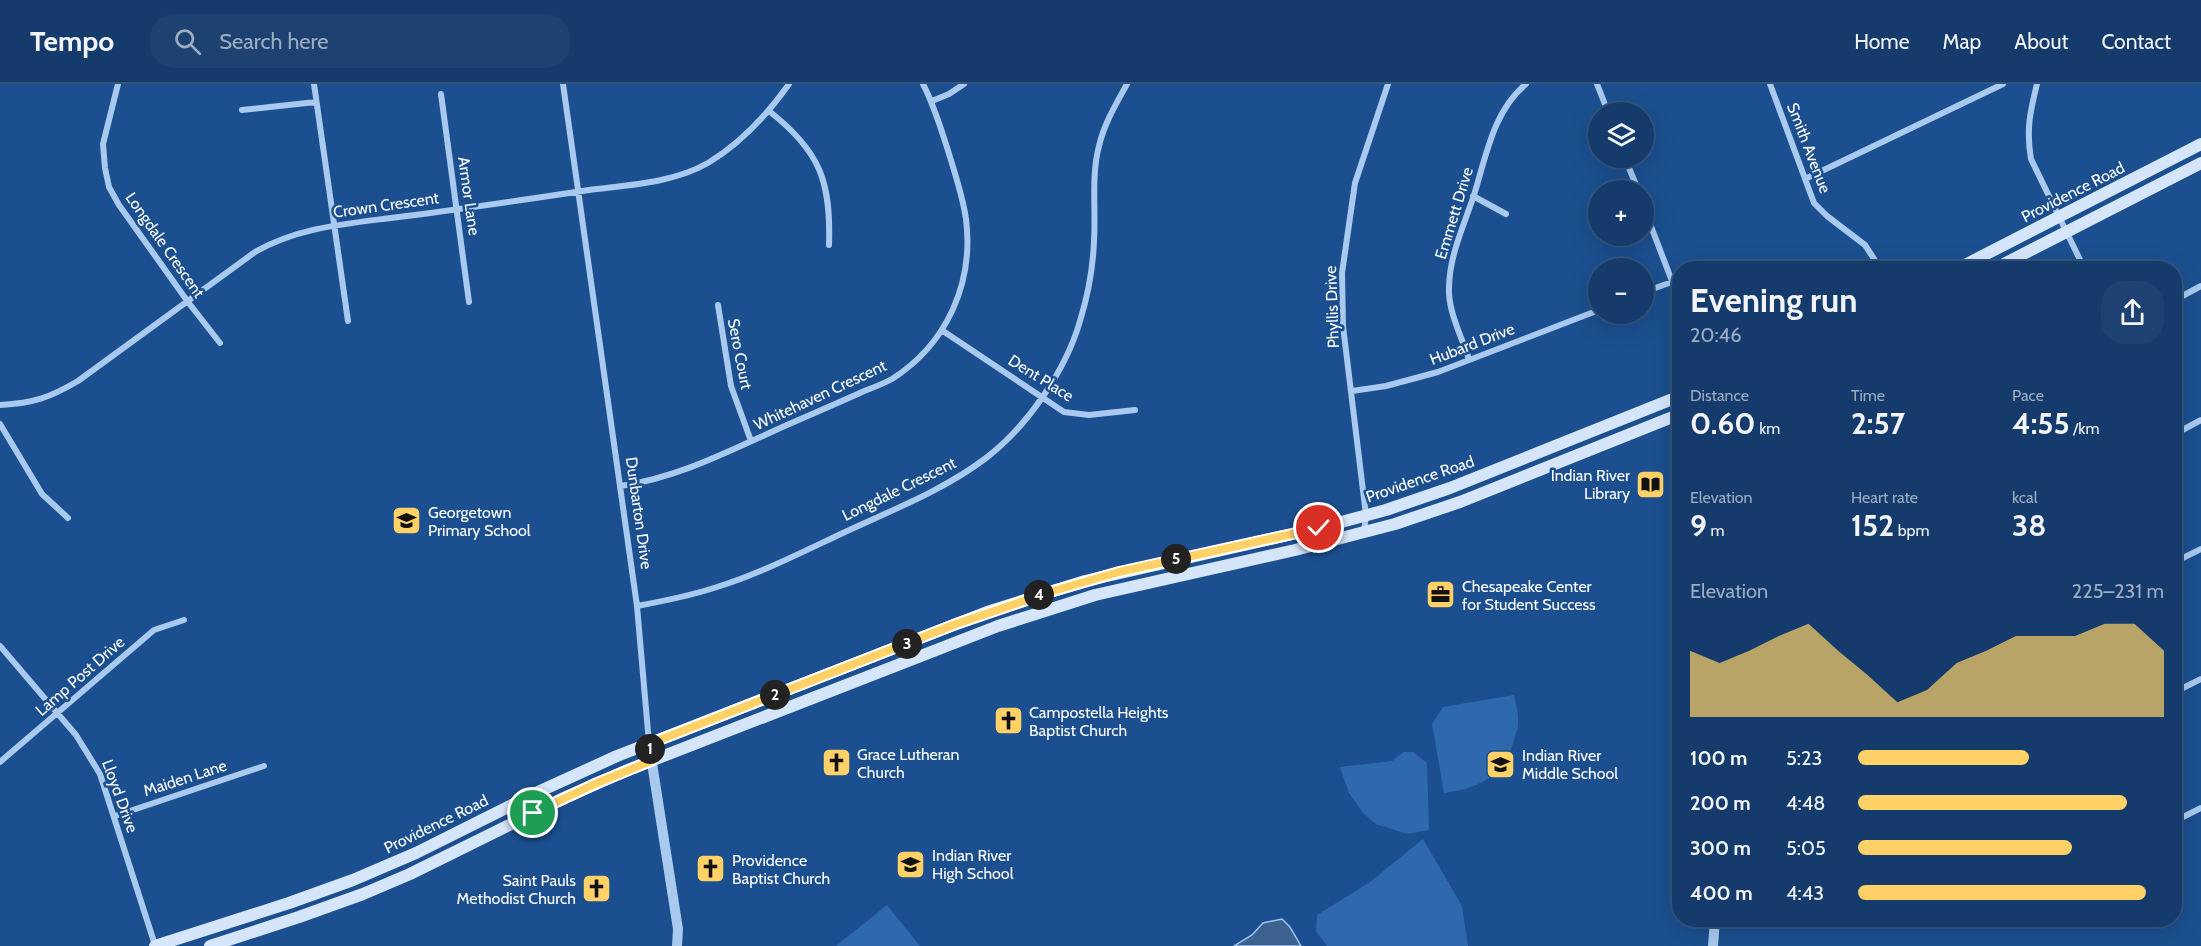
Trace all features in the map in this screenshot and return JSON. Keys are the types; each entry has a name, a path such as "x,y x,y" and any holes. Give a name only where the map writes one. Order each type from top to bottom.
{"main road":[{"name":"Providence Road","path":"1973,261 2201,144"},
{"name":"Providence Road","path":"2010,261 2201,164"},
{"name":"Providence Road","path":"155,946 353,880 436,843 570,777 966,620 1044,593 1119,572 1319,528 1366,515 1450,488 1672,399"},
{"name":"Providence Road","path":"210,946 331,906 384,885 564,798 651,761 982,632 1054,607 1132,586 1364,533 1460,502 1672,417"}],"street":[{"name":"Longdale Crescent","path":"118,84 103,144 109,187 119,205 188,302 220,343"},
{"path":"314,84 348,321"},
{"name":"Dunbarton Drive","path":"563,84 637,606 649,744 678,929 677,946"},
{"name":"Crown Crescent","path":"0,405 33,402 53,396 78,381 270,243 290,235 336,225 458,210 654,181 681,174 708,163 751,129 769,111 789,84"},
{"name":"Whitehaven Crescent","path":"621,486 648,482 675,474 892,379 929,348 943,331 963,280 968,250 966,218 960,190 932,101 923,84"},
{"path":"932,101 964,84"},
{"name":"Longdale Crescent","path":"637,606 684,597 750,574 953,481 987,458 1013,434 1042,398 1080,324 1090,285 1098,147 1108,119 1127,84"},
{"name":"Phyllis Drive","path":"1364,533 1366,515 1343,326 1342,273 1355,183 1388,84"},
{"name":"Emmett Drive","path":"1470,359 1453,315 1449,296 1454,249 1492,135 1504,109 1526,84"},
{"path":"1597,84 1604,102"},
{"name":"Smith Avenue","path":"1770,84 1814,203 1864,245 1875,261"},
{"path":"1804,179 2003,84"},
{"path":"2037,84 2028,122 2031,159 2081,261"},
{"name":"Armor Lane","path":"441,94 470,302"},
{"path":"242,110 316,102"},
{"path":"769,111 792,129 818,167 827,191 830,213 829,245"},
{"path":"1473,196 1506,214"},
{"path":"1654,234 1672,282 1654,288"},
{"path":"2182,296 2201,286"},
{"name":"Sero Court","path":"718,305 731,386 751,441"},
{"name":"Hubard Drive","path":"1352,391 1415,380 1588,314"},
{"name":"Dent Place","path":"943,331 1064,412 1089,415 1135,410"},
{"path":"2182,430 2201,420"},
{"path":"0,424 42,494 68,518"},
{"path":"2182,558 2201,549"},
{"name":"Lamp Post Drive","path":"0,762 154,630 184,620"},
{"name":"Lloyd Drive","path":"0,646 89,754 100,774 155,946"},
{"path":"2182,688 2201,679"},
{"name":"Maiden Lane","path":"115,816 264,766"},
{"path":"2182,818 2201,808"},
{"path":"1713,946 1714,927"}],"shaded area":[{"path":"1514,695 1518,725 1511,750 1505,761 1490,778 1469,788 1444,793 1432,724 1443,707"},
{"path":"1404,752 1413,752 1427,763 1429,830 1407,834 1376,824 1363,813 1349,793 1340,767 1392,761"},
{"path":"1423,839 1462,906 1468,946 1327,946 1316,931 1317,915 1370,882"},
{"path":"887,905 920,946 836,946"},
{"path":"1282,919 1290,927 1301,946 1234,946 1252,935 1263,923"}],"place":[{"name":"Indian River Library","path":"1651,484"},
{"name":"Georgetown Primary School","path":"407,521"},
{"name":"Chesapeake Center for Student Success","path":"1441,595"},
{"name":"Campostella Heights Baptist Church","path":"1008,721"},
{"name":"Grace Lutheran Church","path":"836,763"},
{"name":"Indian River Middle School","path":"1501,764"},
{"name":"Indian River High School","path":"911,864"},
{"name":"Providence Baptist Church","path":"711,869"},
{"name":"Saint Pauls Methodist Church","path":"597,889"}],"route":[{"path":"533,813 651,761 649,744 987,612 1119,572 1319,528"}]}
